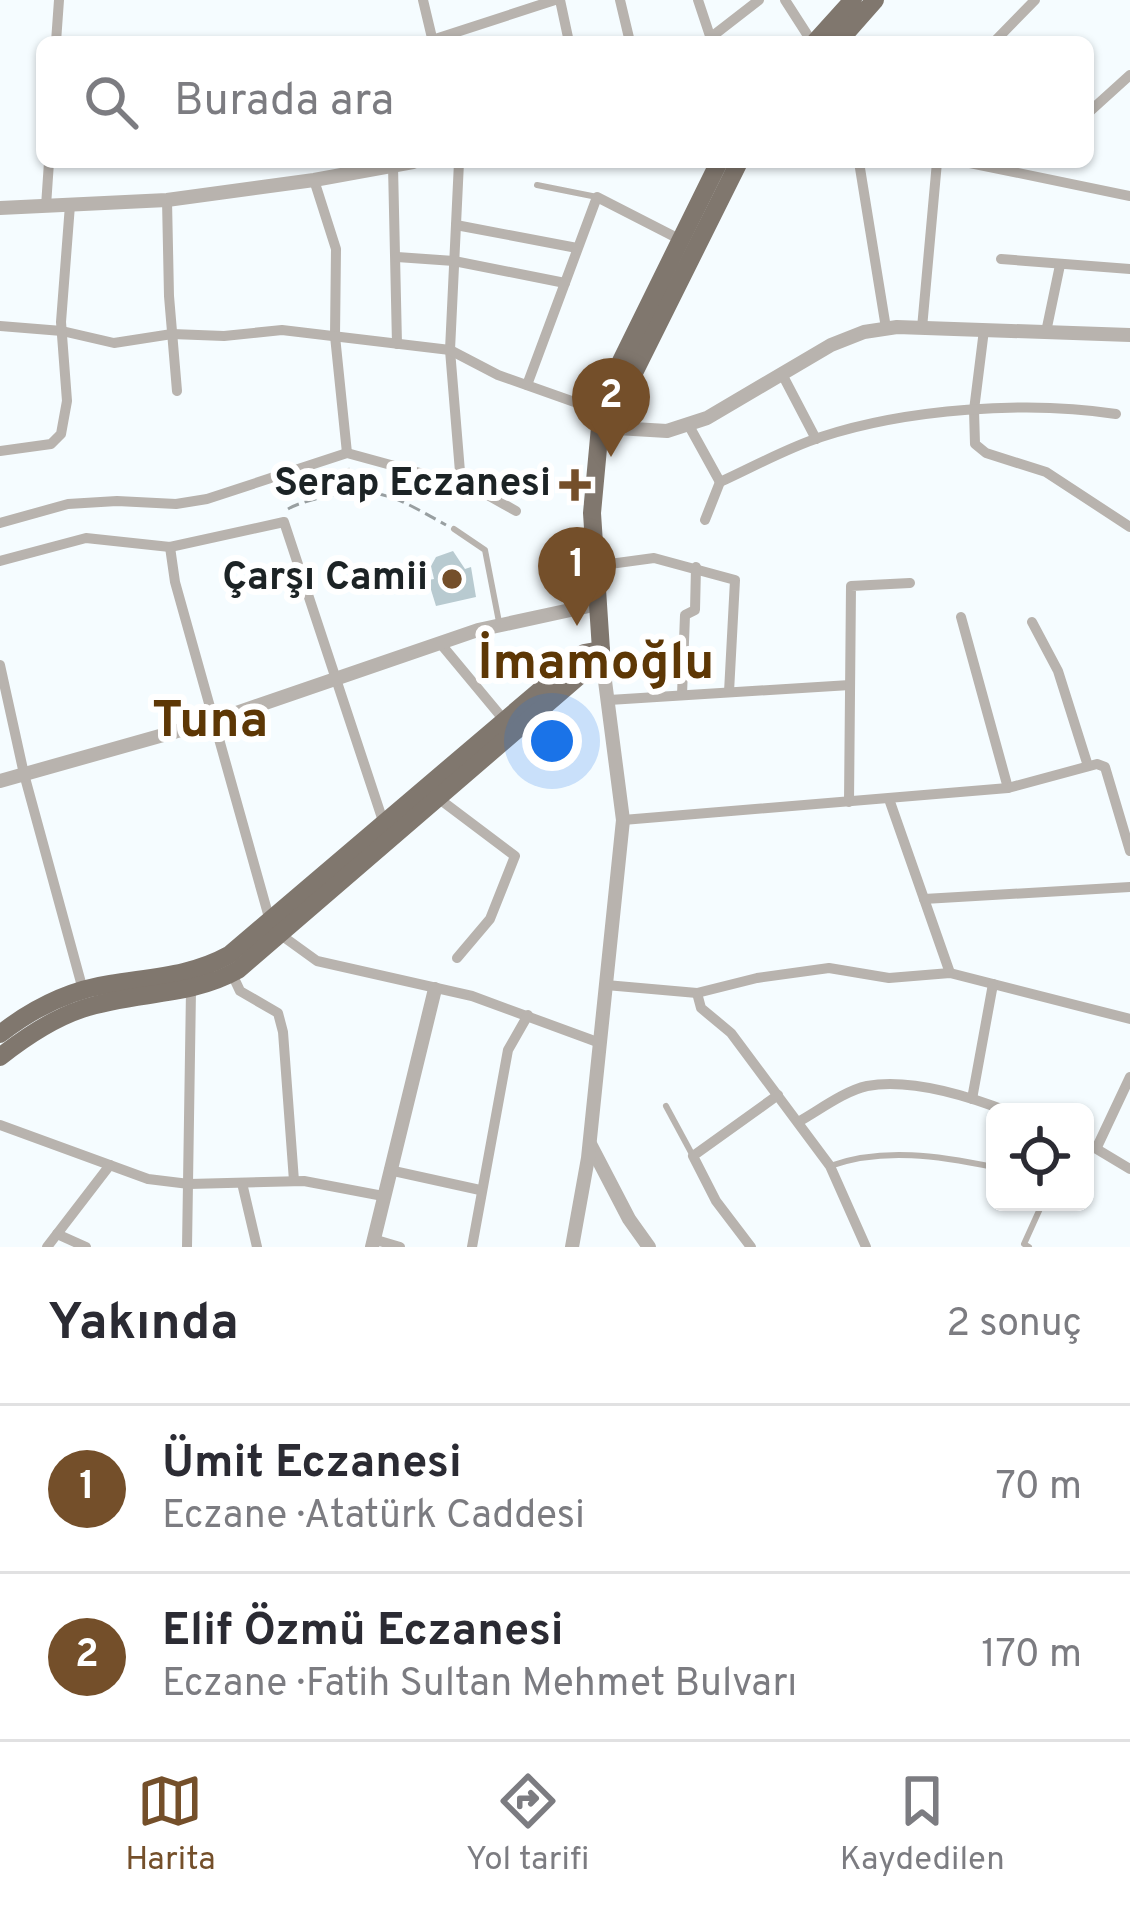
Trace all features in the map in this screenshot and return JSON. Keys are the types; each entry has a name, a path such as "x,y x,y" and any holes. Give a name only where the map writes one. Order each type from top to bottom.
{"main road":[{"path":"820,36 853,0"},
{"path":"843,36 875,0"},
{"path":"2,1047 17,1021 83,990 196,971 276,928 585,671 601,650 592,513 598,419 681,240 721,168"},
{"path":"598,419 612,417 721,168"},
{"path":"2,1047 80,1009 191,990 232,974 383,821 584,652 601,650"}],"street":[{"path":"56,36 59,0"},
{"path":"423,0 430,36"},
{"path":"508,0 514,14"},
{"path":"449,36 558,0 567,36"},
{"path":"620,0 629,36"},
{"path":"698,0 710,36"},
{"path":"716,36 759,0"},
{"path":"785,0 810,36"},
{"path":"1000,36 1035,0"},
{"path":"1094,108 1130,75"},
{"path":"46,206 49,168"},
{"path":"0,208 167,200 382,168"},
{"path":"393,168 397,344"},
{"path":"458,168 450,350 461,484"},
{"path":"860,168 886,328"},
{"path":"922,328 936,168"},
{"path":"990,168 1130,196"},
{"path":"1020,175 1028,168"},
{"path":"314,180 336,249 335,336 347,453"},
{"path":"526,385 597,197 681,240"},
{"path":"167,200 177,391"},
{"path":"0,451 51,444 62,434 67,401 62,331 70,205"},
{"path":"456,225 577,248"},
{"path":"397,257 454,261 565,283"},
{"path":"1001,259 1130,269"},
{"path":"1046,332 1060,265"},
{"path":"0,326 62,331 114,343 172,334 224,336 282,330 450,350 598,419 667,431 707,418 830,345 864,332 922,328 1130,335"},
{"path":"984,330 974,410 975,444 986,453 1046,472 1130,527"},
{"path":"782,374 816,439"},
{"path":"705,520 720,482 816,439 910,415 974,410 1116,414"},
{"path":"688,424 720,482"},
{"path":"0,523 68,504 207,500 347,453 461,484 516,511"},
{"path":"0,561 86,538 170,547 284,523 383,821"},
{"path":"170,547 213,721 276,928 317,961 472,996 600,1042"},
{"path":"594,560 653,558 735,580 729,692"},
{"path":"682,695 685,615 695,610 696,567"},
{"path":"848,802 851,586 910,583"},
{"path":"0,781 213,721 500,625 598,604"},
{"path":"961,617 1008,788"},
{"path":"1032,622 1058,671 1088,766"},
{"path":"440,643 504,720"},
{"path":"572,1247 590,1144 623,820 601,650"},
{"path":"0,665 24,774 83,990"},
{"path":"609,700 850,685"},
{"path":"623,820 1008,788 1097,764 1106,767 1130,850"},
{"path":"437,798 515,856 490,919 457,958"},
{"path":"889,799 950,973"},
{"path":"924,899 1130,887"},
{"path":"606,985 697,993 829,968 889,978 950,973 1130,1019"},
{"path":"232,974 240,991 278,1013 294,1181"},
{"path":"972,1099 993,984"},
{"path":"400,1247 372,1243 435,989"},
{"path":"187,1247 191,990"},
{"path":"697,993 701,1008 730,1033 830,1166 866,1247"},
{"path":"472,1247 508,1050 527,1015"},
{"path":"1094,1139 1130,1077"},
{"path":"798,1122 864,1087 908,1085 986,1104"},
{"path":"751,1247 716,1201 693,1156 778,1095"},
{"path":"0,1125 148,1179 189,1184 294,1181 383,1196"},
{"path":"590,1144 649,1247"},
{"path":"1094,1146 1130,1169"},
{"path":"47,1247 110,1165"},
{"path":"389,1170 480,1190"},
{"path":"242,1183 257,1247"},
{"path":"57,1234 86,1247"}],"lane":[{"path":"537,185 597,197"},
{"path":"454,530 485,550 500,625"},
{"path":"666,1106 693,1156"},
{"path":"830,1166 858,1158 931,1155 986,1166"},
{"path":"1029,1247 1024,1244 1039,1211"}],"path":[{"path":"347,453 350,490"},
{"path":"284,523 289,506 350,490 387,494 454,530"}],"building":[{"name":"Çarşı Camii","path":"453,551 465,569 471,567 476,597 436,606 428,580 434,579 431,566 436,557"}],"place":[{"name":"Elif Özmü Eczanesi","path":"611,457"},
{"name":"Serap Eczanesi","path":"575,485"},
{"name":"Çarşı Camii","path":"452,579"},
{"name":"Ümit Eczanesi","path":"577,626"}],"district":[{"name":"İmamoğlu","path":"596,665"},
{"name":"Tuna","path":"210,723"}]}
